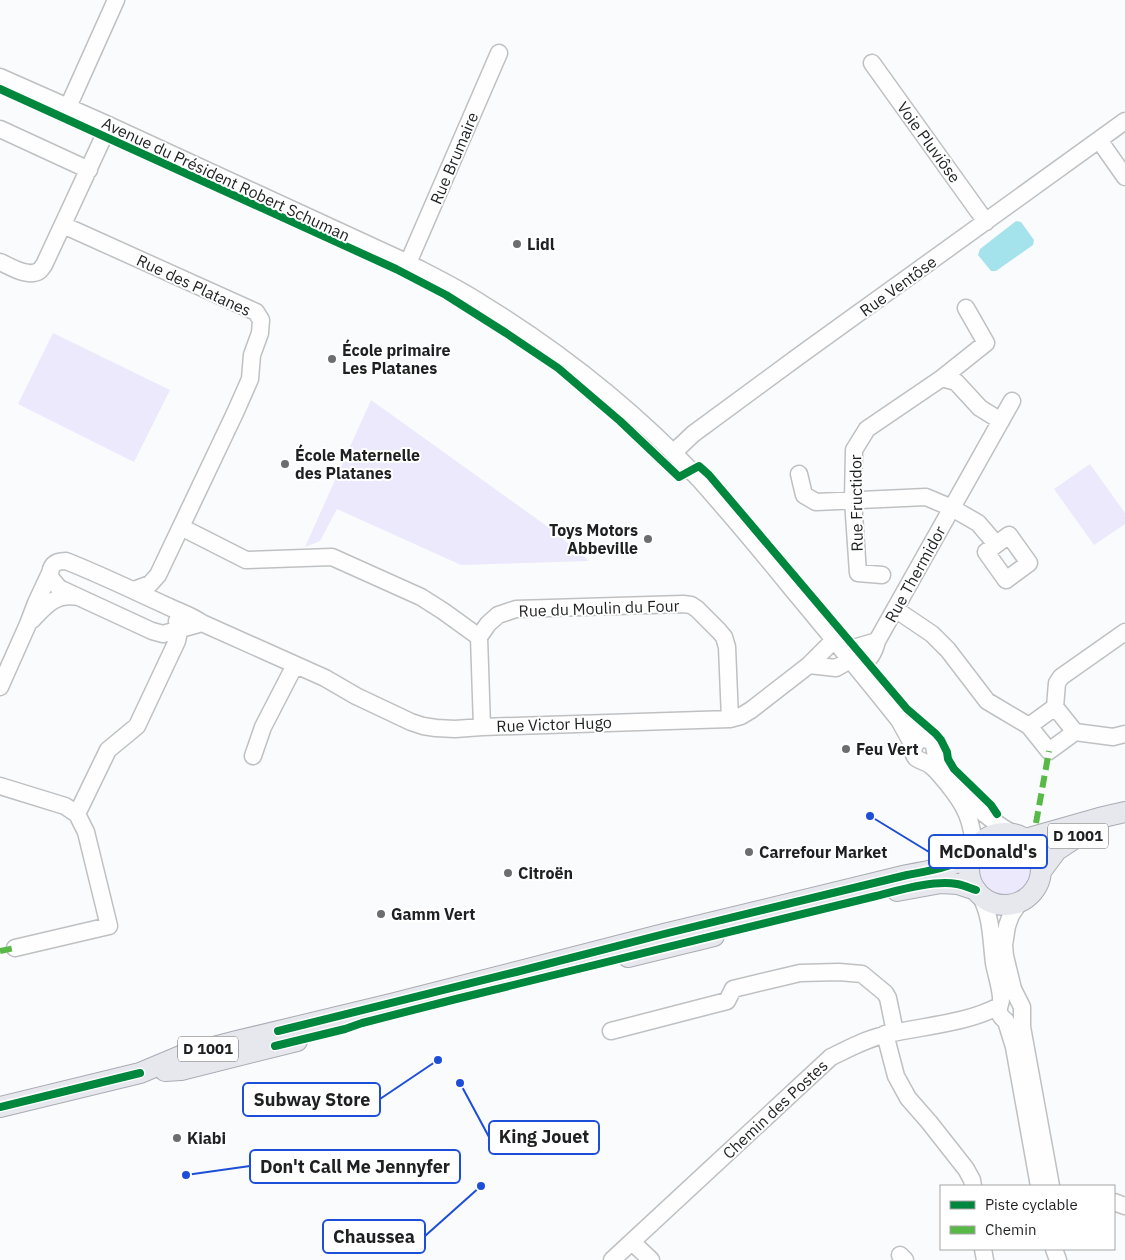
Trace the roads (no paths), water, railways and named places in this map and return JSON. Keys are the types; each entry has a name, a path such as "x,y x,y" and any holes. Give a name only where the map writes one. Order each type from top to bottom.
{"main road":[{"name":"D 1001","path":"1020,837 1125,812"},
{"name":"D 1001","path":"1042,870 1057,850 1077,837 1125,822"},
{"path":"1006,833 1020,837 1032,845 1037,852 1042,870 1040,880 1028,898 1019,903 998,905 989,902 978,893 972,882 970,865 973,854 980,844 996,834 1006,833"},
{"name":"D 1001","path":"0,1107 140,1073 183,1056 210,1048 664,934 942,868 961,862 973,854"},
{"name":"D 1001","path":"140,1073 181,1070 465,997 876,896 941,883 958,884 978,893"}],"street":[{"path":"68,107 116,0"},
{"name":"Rue Brumaire","path":"408,263 499,53"},
{"name":"Voie Pluviôse","path":"872,63 986,222"},
{"name":"Avenue du Président Robert Schuman","path":"0,77 109,125 408,263 480,302 533,337 608,395 698,478 919,743 928,739 934,744 935,747 929,758"},
{"name":"Rue Ventôse","path":"673,453 693,434 799,356 1125,121"},
{"path":"0,262 23,272 31,273 38,272 44,265 109,125"},
{"path":"0,129 89,170"},
{"path":"1099,140 1125,177"},
{"name":"Rue des Platanes","path":"63,225 256,312 261,320 260,333 252,355 250,379 158,575"},
{"name":"Rue Fructidor","path":"882,575 858,573 853,500 854,450 866,429 942,378 986,343 966,308"},
{"path":"942,378 956,382 980,408 1001,421"},
{"name":"Rue Thermidor","path":"846,655 867,662 875,651 877,640 1012,401"},
{"path":"799,474 804,495 816,502 926,497 952,508"},
{"name":"Rue Thermidor","path":"952,508 978,524 996,544"},
{"path":"181,527 246,560 332,558 421,597 444,611 479,637 482,727"},
{"name":"Rue Victor Hugo","path":"50,573 53,565 58,561 66,561 134,590 202,623 325,678 356,696 410,722 423,726 455,729 730,719 741,716 751,710 809,665 846,655"},
{"path":"50,573 50,577 59,588 152,631 202,623"},
{"path":"0,687 50,573"},
{"path":"134,590 150,584 158,575"},
{"path":"158,575 160,596 166,606"},
{"path":"28,624 45,605 58,598 68,595 79,598"},
{"name":"Rue du Moulin du Four","path":"479,637 488,624 498,615 516,609 691,605 719,630 724,637 727,647 730,719"},
{"name":"Rue Victor Hugo","path":"77,814 108,750 138,726 172,650 170,644 176,615 166,606"},
{"path":"895,609 932,634 948,650 986,701 1029,726 1049,751 1075,732 1113,736 1125,734"},
{"path":"1075,732 1055,707 1057,683 1061,677 1125,632"},
{"name":"Rue Thermidor","path":"846,655 877,640"},
{"path":"809,665 836,668 846,655"},
{"path":"253,756 263,727 295,665"},
{"path":"1029,726 1055,707"},
{"path":"929,758 976,807 991,820 1020,837"},
{"path":"929,758 930,765 958,798 971,823 974,836 973,854"},
{"path":"0,786 65,806 77,814 86,832 109,926 15,948"},
{"path":"978,893 985,904 991,926 994,965 999,983 1002,1012 1014,1047 1039,1185"},
{"path":"1019,903 1011,915 1007,926 1004,945 1005,956 1020,1008 1051,1185"},
{"path":"611,1031 727,1001 734,990 800,973 838,972 862,974 885,993 888,998 891,1061 896,1076 908,1098 966,1169 972,1180 972,1185"},
{"name":"Chemin des Postes","path":"612,1260 831,1057 852,1046 890,1033 970,1018 990,1011 1002,1012 1008,998 1015,999 1020,1008"},
{"path":"632,1242 651,1260"}],"water":[{"path":"1016,221 1021,222 1034,240 1033,245 996,271 991,271 978,255 980,249"}],"place":[{"name":"Lidl","path":"517,244"},
{"name":"École primaire Les Platanes","path":"332,359"},
{"name":"École Maternelle des Platanes","path":"285,464"},
{"name":"Toys Motors Abbeville","path":"648,539"},
{"name":"Feu Vert","path":"846,749"},
{"name":"McDonald's","path":"870,816"},
{"name":"Carrefour Market","path":"749,852"},
{"name":"Citroën","path":"508,873"},
{"name":"Gamm Vert","path":"381,914"},
{"name":"Subway Store","path":"438,1060"},
{"name":"King Jouet","path":"460,1083"},
{"name":"Kiabi","path":"177,1138"},
{"name":"Don't Call Me Jennyfer","path":"186,1175"},
{"name":"Chaussea","path":"481,1186"}]}
